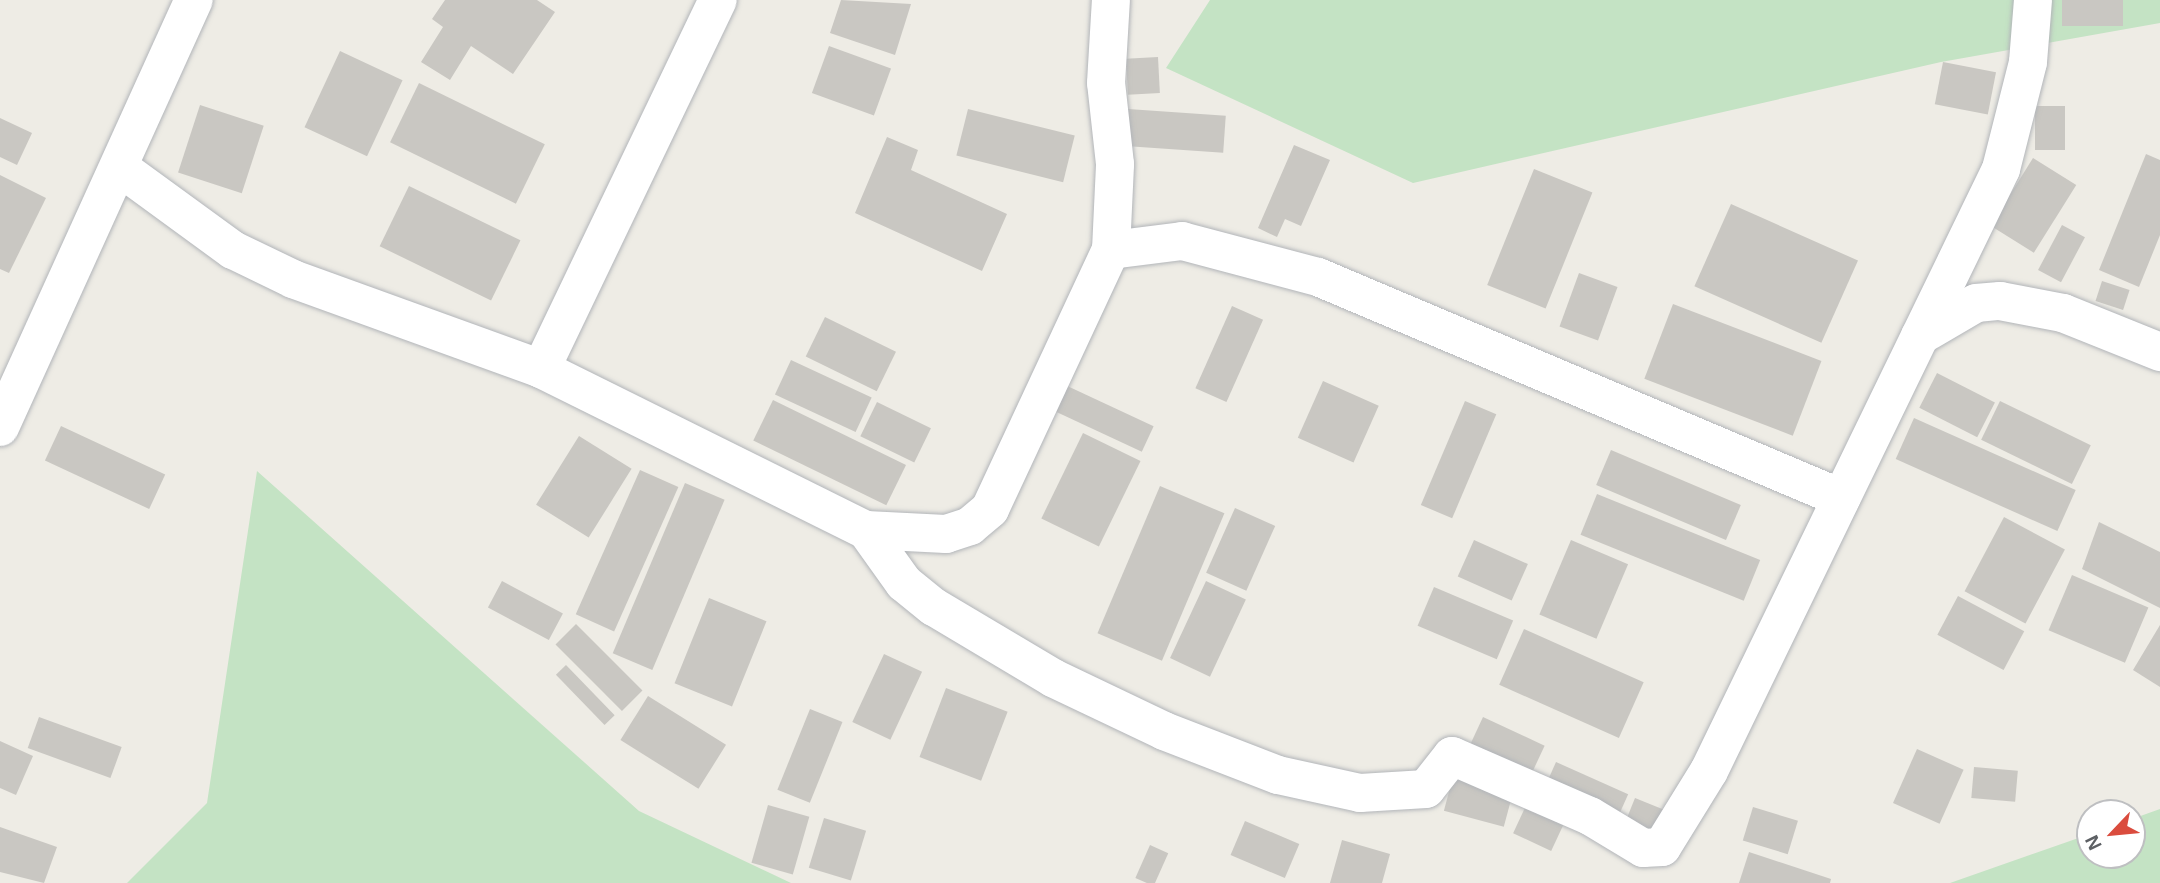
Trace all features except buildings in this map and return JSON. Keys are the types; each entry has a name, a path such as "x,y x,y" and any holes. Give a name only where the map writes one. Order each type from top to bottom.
{"street":[{"path":"0,427 194,0"},
{"path":"541,369 719,0"},
{"path":"119,167 233,250 293,279 541,369 866,530 946,534 970,526 990,509 1111,250 1115,164 1106,83 1111,0"},
{"path":"866,530 904,583 934,607 1053,678 1164,731 1278,775 1360,793 1426,789 1452,756 1590,816 1643,848 1662,847 1679,827 2001,170 2028,62 2033,0"},
{"path":"1111,250 1182,241 1318,277 1841,498"},
{"path":"1920,335 1976,303 2000,301 2063,313 2160,352"}],"green space":[{"path":"1210,0 2160,0 2160,23 1941,62 1413,183 1166,68"},
{"path":"257,471 639,811 791,883 127,883 207,803"},
{"path":"2160,809 2160,883 1950,883 2076,839 2076,869 2146,869 2146,814"}]}
